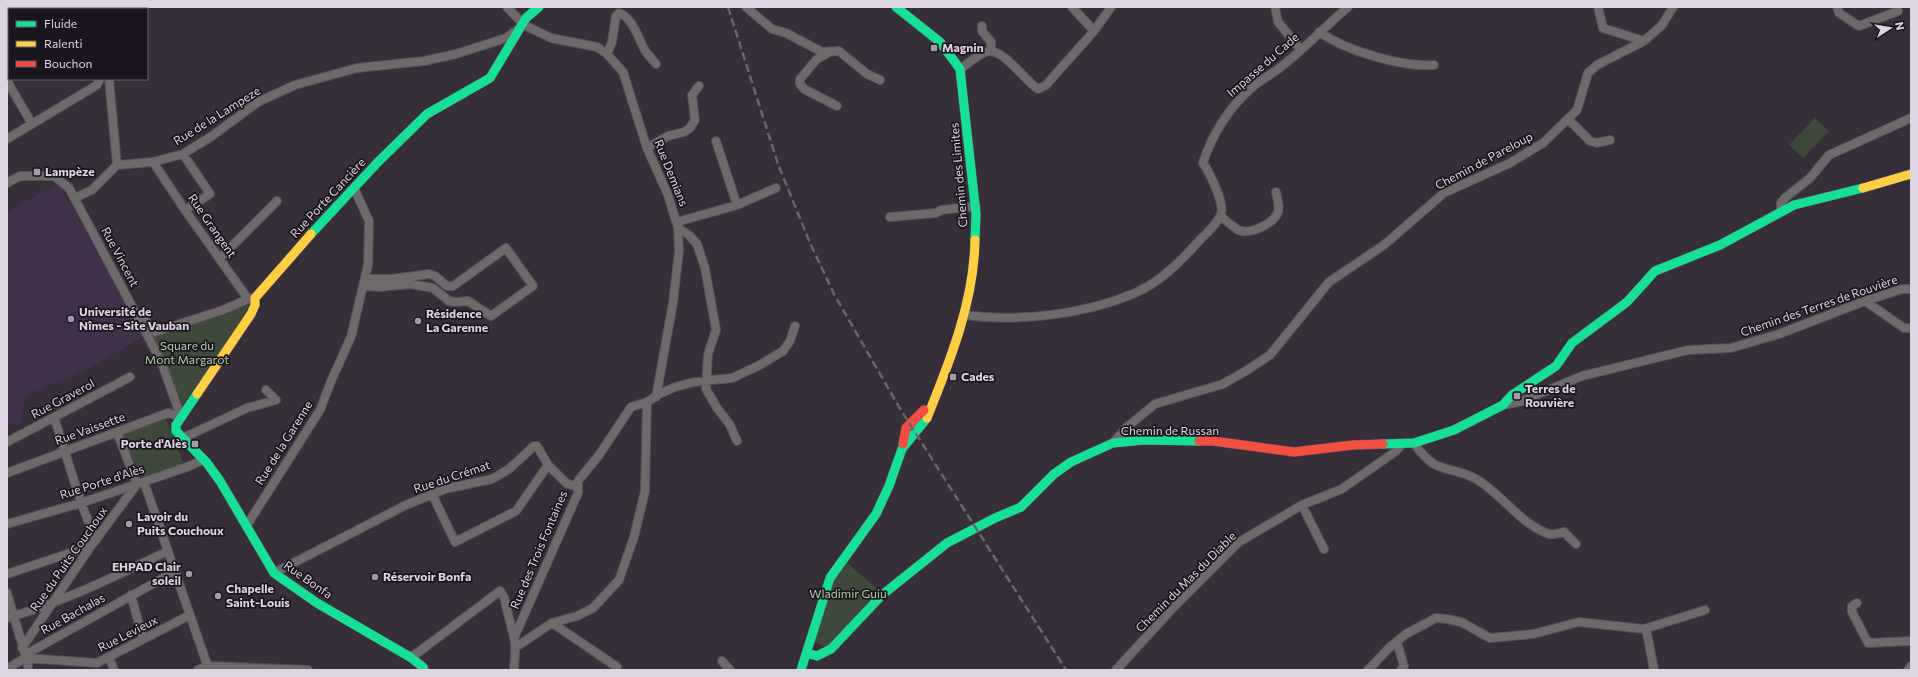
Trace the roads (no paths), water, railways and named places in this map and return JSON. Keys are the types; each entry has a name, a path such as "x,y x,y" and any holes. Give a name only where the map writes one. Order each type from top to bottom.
{"street":[{"path":"507,7 524,25"},
{"name":"Rue Porte Cancière","path":"181,417 251,314 255,305 252,298 354,188 427,114 490,78 530,13 538,7"},
{"path":"746,7 772,29 786,33 822,52 839,51 866,74 880,80"},
{"name":"Chemin des Limites","path":"801,670 830,578 866,529 879,508 889,486 902,449 906,428 920,416 939,388 958,339 964,315 975,253 976,206 960,69 937,39 896,7"},
{"path":"1072,7 1094,31"},
{"path":"960,69 986,52 997,52 1004,56 1031,84 1038,89 1046,86 1094,31 1111,7"},
{"path":"1275,7 1278,22 1301,50"},
{"name":"Impasse du Cade","path":"1221,216 1221,202 1203,163 1206,153 1220,126 1236,102 1255,85 1287,63 1348,7"},
{"path":"1598,7 1603,28 1644,41"},
{"name":"Chemin de Pareloup","path":"1113,443 1127,427 1155,404 1223,384 1270,355 1329,282 1384,245 1444,193 1510,163 1543,143 1577,110 1588,73 1597,65 1644,41 1662,24 1673,7"},
{"path":"1837,7 1839,13 1859,26 1898,10"},
{"path":"607,54 612,42 616,16 619,13 624,14 630,21 647,53 656,64"},
{"name":"Rue Demians","path":"524,25 551,38 597,48 607,54 623,72 646,148 668,195 678,225 680,251 674,303 656,397"},
{"name":"Rue de la Lampeze","path":"117,165 153,162 183,154 212,136 258,102 295,85 357,68 424,61 456,54 506,38 524,25"},
{"path":"982,26 982,31 991,42 991,51"},
{"path":"1319,32 1332,41 1400,64 1417,66 1434,65"},
{"path":"828,52 818,59 800,79 800,84 804,89 837,106"},
{"path":"7,81 32,124"},
{"path":"7,139 99,82 110,81 117,165 92,190 75,198 69,188 54,176 20,176 7,183"},
{"path":"646,148 668,136 684,132 690,128 695,120 692,95 699,86"},
{"path":"1781,212 1781,203 1785,198 1810,178 1829,154 1911,118"},
{"path":"1568,119 1590,140 1597,143 1610,140"},
{"path":"716,141 737,205"},
{"path":"183,154 210,194 185,210"},
{"name":"Rue Grangent","path":"153,162 185,210 220,258 252,298"},
{"name":"Chemin de Russan","path":"807,653 817,656 831,650 882,595 947,544 995,518 1021,507 1054,474 1071,462 1113,443 1143,440 1213,441 1294,452 1353,445 1414,444 1454,430 1503,405 1512,395 1556,366 1572,343 1627,302 1655,271 1720,245 1794,205 1860,189 1911,174"},
{"name":"Rue de la Garenne","path":"247,525 320,410 351,337 368,265 369,221 354,188"},
{"path":"737,441 730,424 717,408 706,388 705,381 708,354 716,330 705,268 697,244 678,225 737,205 776,188"},
{"path":"964,315 1029,318 1045,316 1109,302 1135,293 1158,280 1182,260 1221,216 1239,230 1250,232 1255,230 1277,214 1279,207 1276,192"},
{"name":"Rue Vincent","path":"75,198 161,361 181,417"},
{"path":"220,258 277,200"},
{"path":"890,217 936,214 941,210 976,206"},
{"path":"506,248 533,286 491,316 468,301 449,301 433,288 411,284 379,287 364,283 429,274 435,276 447,286 453,286 506,248"},
{"path":"108,260 152,330 155,332 223,310 252,298"},
{"name":"Chemin des Terres de Rouvière","path":"1503,405 1522,402 1582,376 1688,350 1731,348 1779,334 1865,301 1902,289 1911,289"},
{"path":"1865,301 1904,328 1911,328"},
{"name":"Rue des Trois Fontaines","path":"514,638 578,494 578,481 599,455 630,407 647,402 675,387 705,381 732,378 758,366 783,351 790,341 795,326"},
{"name":"Rue Graverol","path":"7,442 130,377"},
{"path":"181,417 176,425 176,431 183,438 247,408 276,400 266,390"},
{"path":"516,647 552,623 577,616 593,608 620,580 634,537 645,491 647,402"},
{"name":"Rue Vaissette","path":"7,473 168,413 181,417"},
{"path":"7,574 93,543 66,451 54,417"},
{"path":"118,432 141,483 176,571 208,668"},
{"name":"Rue Bonfa","path":"183,438 214,473 247,525 274,573 289,585 410,657 423,666 424,670"},
{"path":"1414,444 1418,450 1436,465 1466,473 1478,480 1537,528 1550,535 1564,532 1576,544"},
{"name":"Chemin du Mas du Diable","path":"1116,670 1171,610 1239,542 1302,505 1342,489 1396,451 1401,445"},
{"name":"Rue du Crémat","path":"274,573 406,505 445,489 492,479 509,469 534,446 537,446 540,449 548,465 566,483 577,487"},
{"name":"Rue Porte d'Alès","path":"7,524 81,503 203,460"},
{"path":"432,494 455,542 516,511 548,465"},
{"name":"Rue du Puits Couchoux","path":"22,648 93,543 141,483"},
{"path":"1302,505 1324,549"},
{"path":"10,618 88,590 168,551"},
{"name":"Rue Bachalas","path":"7,669 27,664 30,652 176,571"},
{"path":"410,657 500,591 504,597 516,647 513,657 514,670"},
{"path":"7,593 10,618 27,664"},
{"path":"131,595 143,638"},
{"path":"1857,603 1852,606 1852,612 1868,643 1911,642"},
{"path":"1368,670 1406,634 1436,618 1461,622 1490,638 1533,634 1578,622 1644,629 1705,610"},
{"name":"Rue Levieux","path":"27,664 97,663 190,615"},
{"path":"552,623 617,666 614,670"},
{"path":"1644,629 1647,633 1654,670"},
{"path":"1397,642 1404,666 1401,670"},
{"path":"108,657 114,670"},
{"path":"722,661 730,670"},
{"path":"1908,670 1911,666"},
{"path":"198,670 208,668 308,670"}],"railway":[{"path":"728,7 778,164 810,243 834,294 899,407 1066,670"}],"place":[{"name":"Magnin","path":"934,48"},
{"name":"Lampèze","path":"37,172"},
{"name":"Université de Nîmes - Site Vauban","path":"71,319"},
{"name":"Résidence La Garenne","path":"418,321"},
{"name":"Cades","path":"953,377"},
{"name":"Terres de Rouvière","path":"1517,396"},
{"name":"Porte d'Alès","path":"195,444"},
{"name":"Lavoir du Puits Couchoux","path":"129,524"},
{"name":"EHPAD Clair soleil","path":"189,574"},
{"name":"Réservoir Bonfa","path":"375,577"},
{"name":"Chapelle Saint-Louis","path":"218,596"}],"park label":[{"name":"Square du Mont Margarot","path":"187,353"},
{"name":"Wladimir Guiu","path":"848,594"}]}
